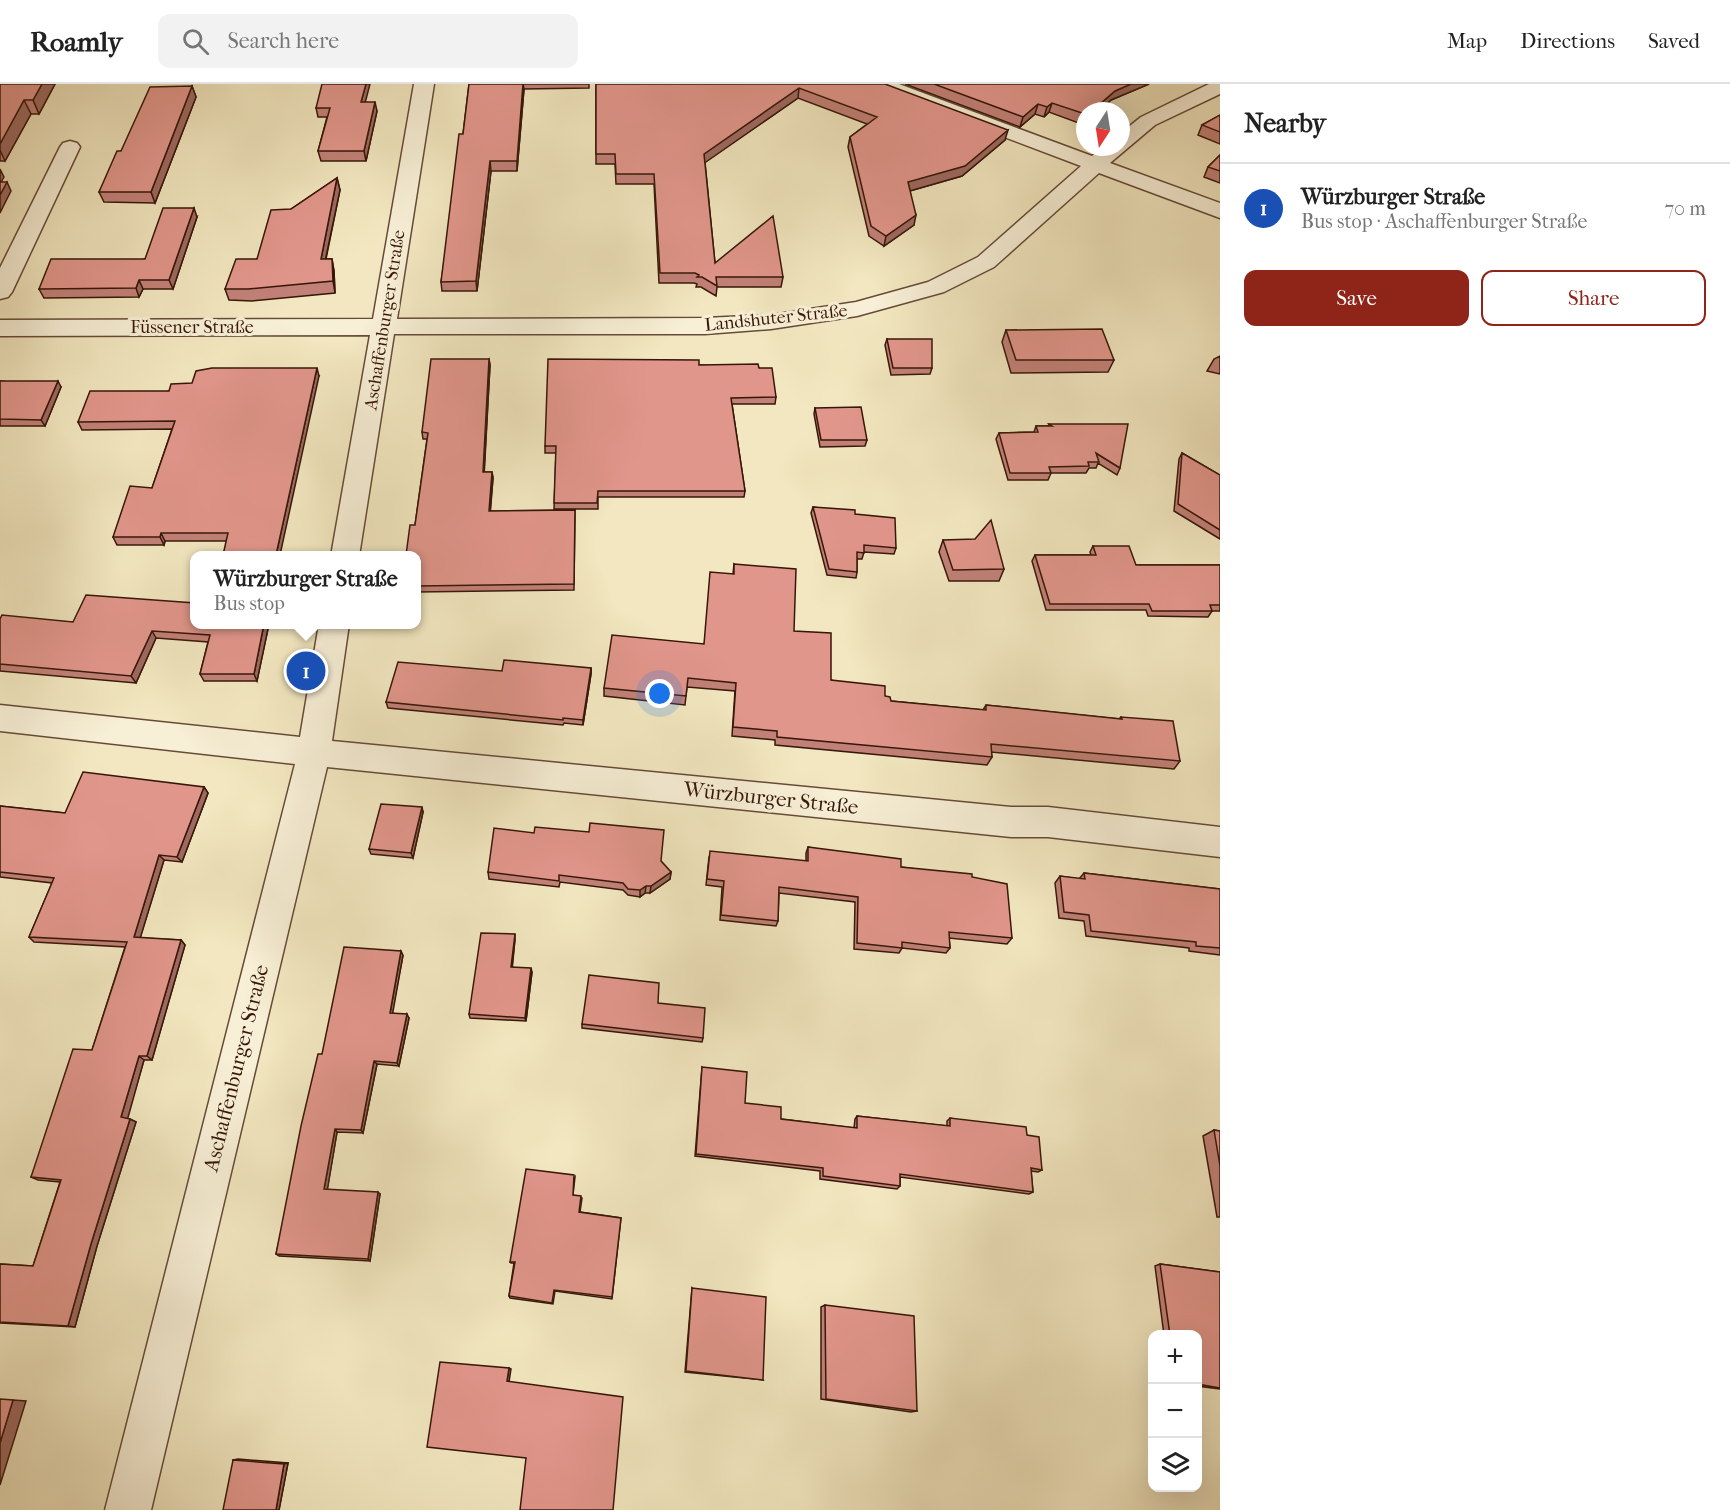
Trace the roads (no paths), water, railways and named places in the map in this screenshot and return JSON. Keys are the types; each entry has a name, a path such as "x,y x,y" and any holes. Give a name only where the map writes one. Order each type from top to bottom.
{"street":[{"name":"Aschaffenburger Straße","path":"346,551 424,84"},
{"path":"881,84 1220,211"},
{"path":"1130,135 1148,121 1220,86"},
{"path":"0,292 70,147"},
{"name":"Landshuter Straße","path":"384,326 705,326 783,320 886,303 936,287 986,262 1104,156"},
{"name":"Füssener Straße","path":"0,328 384,326"},
{"name":"Aschaffenburger Straße","path":"128,1510 314,752 333,629"},
{"name":"Würzburger Straße","path":"0,717 314,752 1011,822 1048,822 1220,842"}],"place":[{"name":"Würzburger Straße","path":"306,671"}]}
